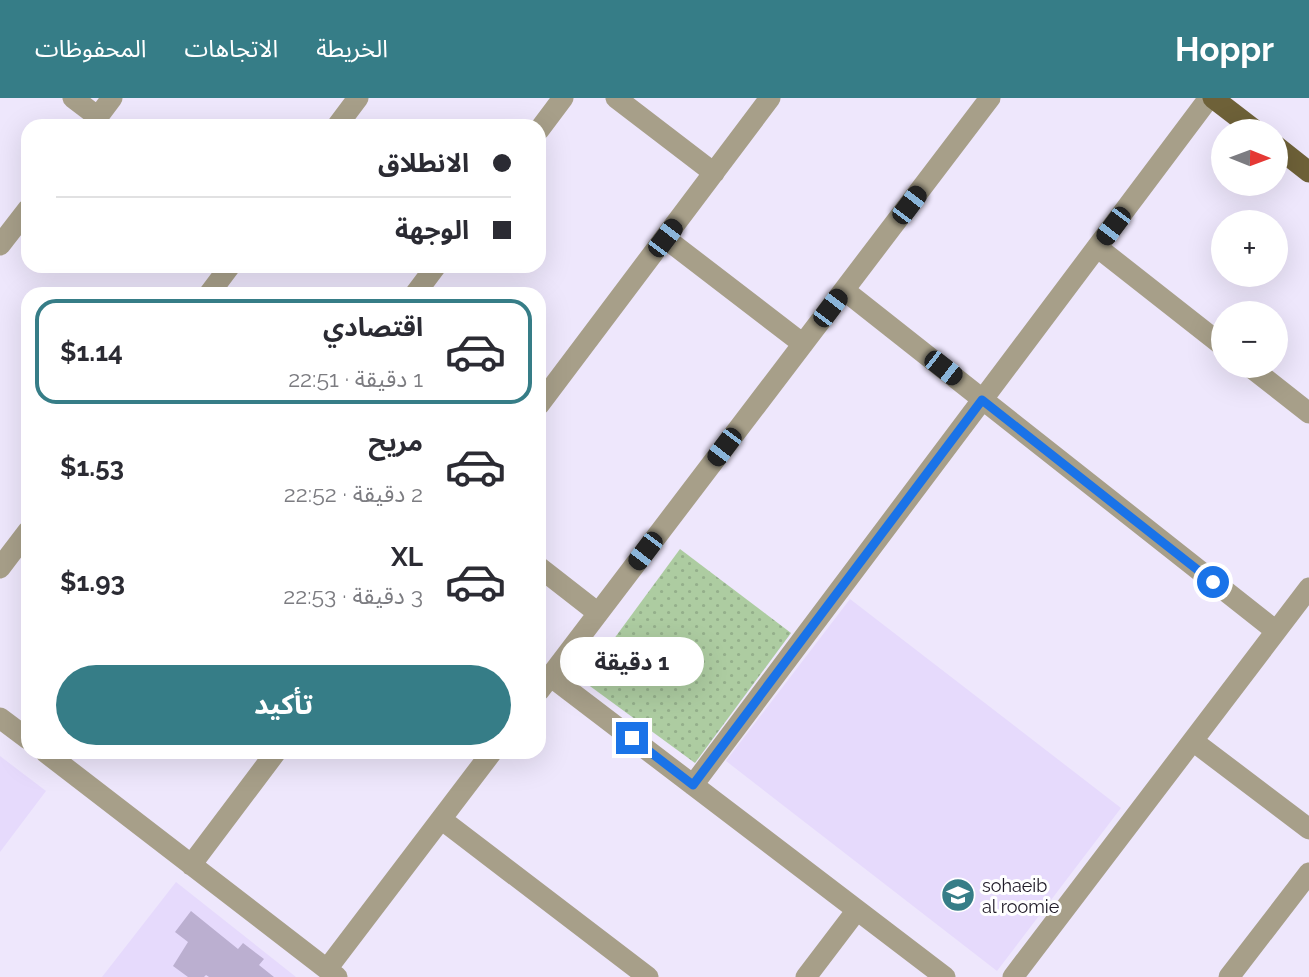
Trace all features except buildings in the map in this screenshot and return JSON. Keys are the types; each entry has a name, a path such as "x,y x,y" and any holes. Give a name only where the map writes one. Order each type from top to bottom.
{"main road":[{"path":"1211,98 1240,119"},
{"path":"1288,155 1309,172"}],"street":[{"path":"73,98 91,119"},
{"path":"96,119 112,98"},
{"path":"342,119 358,98"},
{"path":"546,121 563,98"},
{"path":"616,98 714,173"},
{"path":"546,396 770,98"},
{"path":"546,682 990,98"},
{"path":"693,785 1211,98"},
{"path":"0,245 21,218"},
{"path":"665,238 803,344"},
{"path":"1097,247 1211,336"},
{"path":"844,290 1276,631"},
{"path":"1265,378 1309,412"},
{"path":"0,568 21,540"},
{"path":"546,573 598,613"},
{"path":"1013,977 1309,588"},
{"path":"546,684 693,785 945,977"},
{"path":"0,718 21,734"},
{"path":"1193,741 1309,829"},
{"path":"54,759 332,973 487,759"},
{"path":"191,865 271,759"},
{"path":"441,819 648,977"},
{"path":"1229,977 1309,873"},
{"path":"806,977 858,910"}],"shaded area":[{"path":"850,599 1121,808 997,971 726,761"},
{"path":"0,756 46,791 0,852"},
{"path":"176,882 296,977 102,977"}],"green space":[{"path":"680,549 791,633 695,763 583,681"}],"place":[{"name":"sohaeib al roomie","path":"958,895"}],"route":[{"path":"632,738 693,785 982,400 1213,582"}]}
